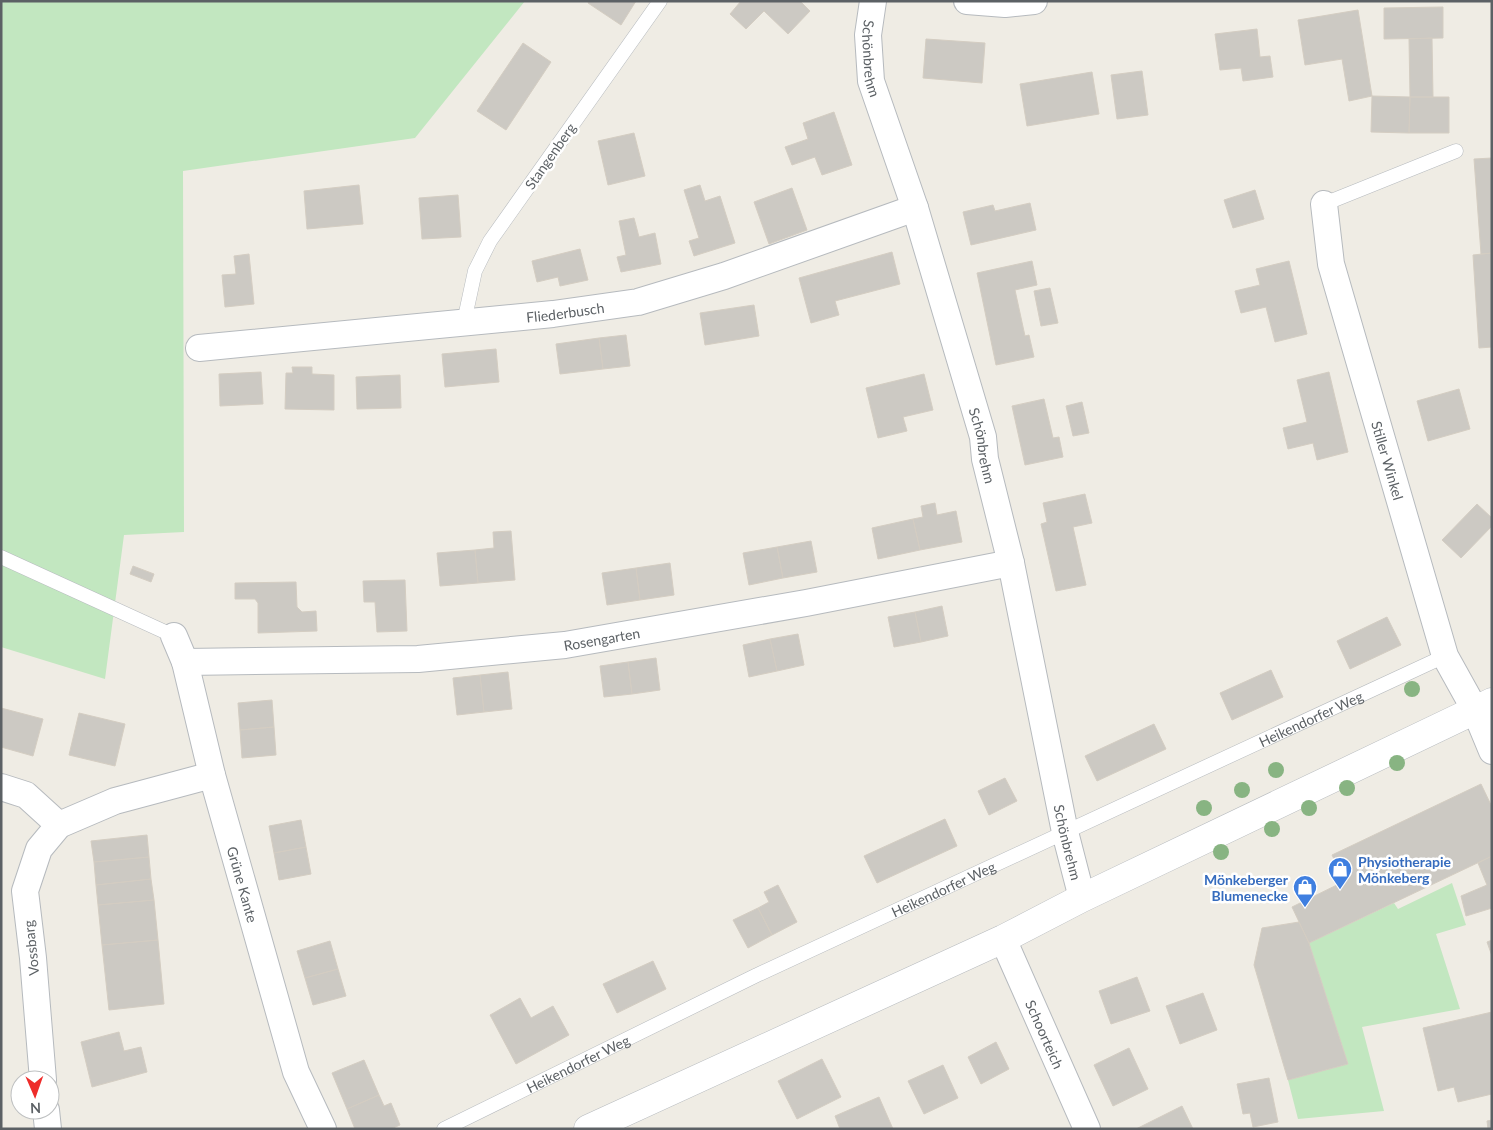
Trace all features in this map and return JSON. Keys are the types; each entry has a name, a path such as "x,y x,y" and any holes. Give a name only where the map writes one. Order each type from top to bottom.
{"street":[{"name":"Schönbrehm","path":"873,1 868,34 872,81 915,208 983,437 985,459 1011,563 1065,832 1082,898"},
{"path":"967,1 1005,4 1034,1"},
{"name":"Stiller Winkel","path":"1324,204 1331,264 1445,656 1483,706 1492,751"},
{"name":"Fliederbusch","path":"199,348 553,314 638,302 724,276 915,208"},
{"name":"Rosengarten","path":"185,662 418,660 566,645 806,603 1011,563"},
{"name":"Grüne Kante","path":"174,636 185,662 212,775 296,1072 323,1129"},
{"path":"588,1129 1003,939 1082,898 1483,706"},
{"name":"Vossbarg","path":"42,1070 33,958 25,891 39,849 59,825 115,801 212,775"},
{"path":"1,788 26,795 59,825"},
{"name":"Schoorteich","path":"1003,939 1087,1129"}],"lane":[{"name":"Stangenberg","path":"464,322 475,271 490,241 660,1"},
{"path":"1324,204 1456,151"},
{"path":"1,557 174,636"},
{"name":"Heikendorfer Weg","path":"444,1129 757,975 1445,656"}],"green space":[{"path":"1,1 525,1 415,138 183,171 184,532 124,535 105,679 1,647"},
{"path":"1452,883 1466,925 1436,934 1460,1009 1362,1027 1384,1111 1298,1119 1288,1080 1348,1064 1309,943 1394,903 1398,909"}],"building":[{"path":"589,1 636,1 621,25 588,3"},
{"path":"741,1 800,1 810,11 788,34 764,11 746,29 730,14"},
{"path":"1443,7 1443,38 1384,39 1384,8"},
{"path":"1358,10 1372,96 1349,101 1342,59 1305,65 1298,20"},
{"path":"1257,29 1260,57 1270,56 1273,77 1243,81 1241,68 1220,70 1215,34"},
{"path":"1432,38 1433,97 1410,97 1409,39"},
{"path":"926,39 985,43 982,83 923,78"},
{"path":"523,43 551,62 506,130 477,111"},
{"path":"1142,71 1148,115 1117,119 1111,75"},
{"path":"1092,72 1099,114 1027,126 1020,84"},
{"path":"1372,96 1410,97 1409,133 1371,132"},
{"path":"1410,97 1449,97 1449,133 1409,133"},
{"path":"834,112 852,165 822,175 815,157 792,165 785,147 808,139 803,123"},
{"path":"634,133 645,176 608,185 598,141"},
{"path":"1492,158 1492,253 1481,254 1474,159"},
{"path":"359,185 363,224 307,229 304,191"},
{"path":"700,185 705,201 720,196 735,243 694,256 689,241 699,238 684,190"},
{"path":"792,188 807,230 769,244 754,202"},
{"path":"1255,190 1264,219 1233,228 1224,200"},
{"path":"458,195 461,237 422,239 419,198"},
{"path":"1030,203 1036,230 971,245 963,212 993,205 995,211"},
{"path":"634,218 639,237 655,233 661,264 621,272 617,257 626,255 619,221"},
{"path":"580,249 588,280 560,286 558,277 537,282 532,261"},
{"path":"892,252 900,284 835,301 839,315 811,323 799,278"},
{"path":"1492,253 1492,347 1479,348 1473,255"},
{"path":"249,254 254,304 225,307 222,275 236,274 234,256"},
{"path":"1032,261 1037,285 1015,290 1025,336 1029,335 1034,357 996,365 977,273"},
{"path":"1289,261 1307,334 1275,342 1266,307 1241,313 1235,291 1260,285 1256,269"},
{"path":"1050,288 1058,323 1041,326 1034,291"},
{"path":"754,305 759,336 705,345 700,313"},
{"path":"626,335 630,366 603,369 599,338"},
{"path":"599,338 603,369 560,374 556,344"},
{"path":"496,349 499,382 445,387 442,354"},
{"path":"292,367 312,367 312,374 334,375 334,410 285,409 286,373 293,373"},
{"path":"261,372 263,404 220,406 219,374"},
{"path":"1329,372 1348,452 1317,460 1313,443 1288,449 1283,428 1307,422 1297,380"},
{"path":"924,374 933,410 903,417 907,431 878,438 866,388"},
{"path":"400,375 401,408 357,409 356,377"},
{"path":"1459,389 1470,429 1428,441 1417,401"},
{"path":"1044,399 1053,438 1059,437 1063,457 1025,465 1012,406"},
{"path":"1082,402 1089,433 1073,436 1066,406"},
{"path":"1085,494 1092,523 1073,527 1086,585 1056,591 1041,524 1047,522 1043,503"},
{"path":"935,503 937,515 956,511 962,542 920,550 913,519 923,517 921,506"},
{"path":"1477,504 1492,518 1492,526 1461,558 1442,540"},
{"path":"913,519 920,550 878,559 872,528"},
{"path":"511,531 515,580 478,583 475,550 494,548 493,532"},
{"path":"811,541 817,572 783,578 777,547"},
{"path":"777,547 783,578 749,585 743,553"},
{"path":"475,550 478,583 440,586 437,553"},
{"path":"670,563 674,595 640,600 636,568"},
{"path":"133,566 154,574 151,582 130,574"},
{"path":"636,568 640,600 607,605 602,573"},
{"path":"405,580 407,631 377,632 375,602 364,602 363,581"},
{"path":"296,582 297,607 302,612 316,611 317,631 258,633 258,603 255,599 235,599 235,583"},
{"path":"942,606 948,636 921,642 915,612"},
{"path":"915,612 921,642 894,647 888,617"},
{"path":"1387,617 1401,645 1350,669 1337,641"},
{"path":"798,634 804,665 777,671 770,639"},
{"path":"770,639 777,671 749,677 743,645"},
{"path":"656,658 660,690 632,694 628,662"},
{"path":"628,662 632,694 604,697 600,666"},
{"path":"1271,670 1283,697 1232,720 1220,693"},
{"path":"508,672 512,709 484,712 480,675"},
{"path":"480,675 484,712 457,715 453,678"},
{"path":"272,700 274,727 240,730 238,703"},
{"path":"1,708 43,719 33,756 1,747"},
{"path":"79,713 125,724 115,766 69,755"},
{"path":"1154,724 1166,749 1097,781 1085,756"},
{"path":"274,727 276,755 242,758 240,730"},
{"path":"1005,778 1017,801 989,815 978,791"},
{"path":"1481,784 1492,807 1492,856 1309,943 1292,907 1345,881 1332,855"},
{"path":"945,819 957,846 877,883 864,856"},
{"path":"301,820 306,847 274,853 269,826"},
{"path":"147,835 149,857 94,862 91,841"},
{"path":"306,847 311,874 279,880 274,853"},
{"path":"1492,856 1492,908 1466,916 1461,896 1487,885 1478,863"},
{"path":"149,857 151,879 96,885 94,862"},
{"path":"151,879 154,900 98,905 96,885"},
{"path":"778,885 797,922 772,935 758,908 769,902 764,892"},
{"path":"154,900 158,940 102,945 98,905"},
{"path":"758,908 772,935 748,948 733,920"},
{"path":"1299,922 1309,943 1348,1064 1288,1080 1254,965 1262,928"},
{"path":"158,940 164,1004 109,1010 102,945"},
{"path":"1492,940 1492,956 1487,942"},
{"path":"330,941 338,969 305,978 297,951"},
{"path":"653,961 666,989 617,1013 603,984"},
{"path":"338,969 346,996 313,1005 305,978"},
{"path":"1137,977 1150,1011 1111,1024 1099,991"},
{"path":"1203,993 1217,1030 1180,1044 1166,1006"},
{"path":"520,998 531,1018 553,1006 569,1035 516,1064 490,1015"},
{"path":"1492,1012 1492,1094 1458,1102 1454,1087 1438,1091 1423,1028"},
{"path":"119,1032 124,1051 141,1047 147,1072 92,1087 81,1042"},
{"path":"996,1042 1009,1069 981,1084 968,1057"},
{"path":"1129,1048 1148,1089 1113,1106 1094,1065"},
{"path":"822,1059 841,1097 797,1119 778,1081"},
{"path":"364,1060 379,1095 347,1109 332,1073"},
{"path":"943,1065 958,1098 924,1114 908,1081"},
{"path":"1269,1078 1278,1122 1253,1127 1250,1113 1243,1114 1237,1084"},
{"path":"379,1095 384,1106 391,1103 400,1125 391,1129 355,1129 347,1109"},
{"path":"879,1097 893,1129 840,1129 835,1116"},
{"path":"1182,1106 1193,1129 1136,1129"},
{"path":"1492,1120 1492,1129 1488,1129 1487,1121"}],"place":[{"name":"Physiotherapie Mönkeberg","path":"1340,890"},
{"name":"Mönkeberger Blumenecke","path":"1305,908"}]}
